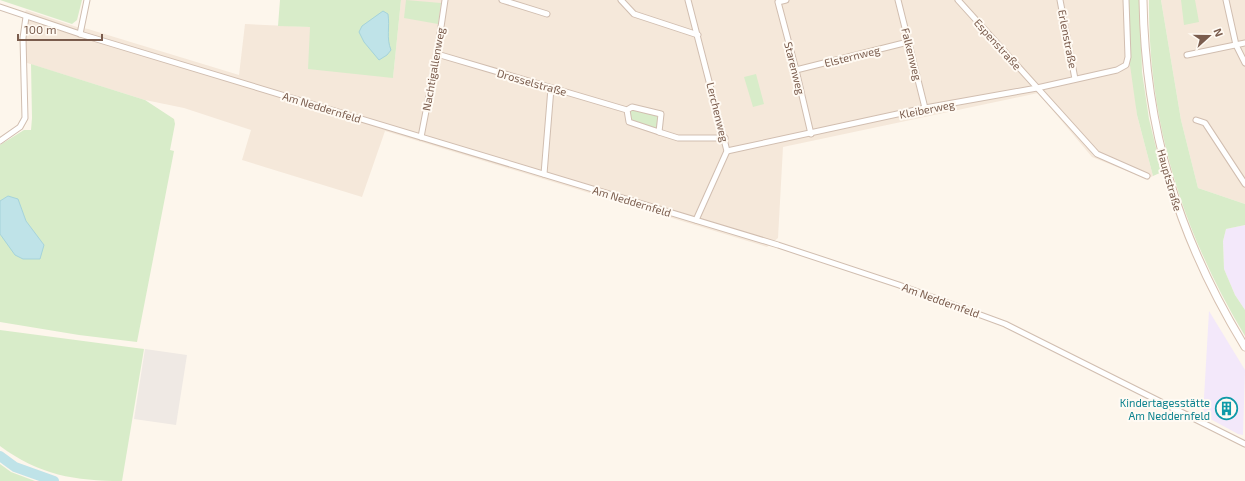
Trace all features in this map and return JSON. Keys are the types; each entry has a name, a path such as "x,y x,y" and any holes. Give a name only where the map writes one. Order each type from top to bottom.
{"main road":[{"name":"Hauptstraße","path":"1143,0 1144,36 1152,110 1169,181 1195,255 1216,298 1245,347"}],"street":[{"path":"80,34 87,0"},
{"name":"Nachtigallenweg","path":"421,137 437,54 445,0"},
{"path":"502,0 548,14"},
{"path":"621,0 634,14 698,35"},
{"name":"Lerchenweg","path":"688,0 727,150 696,220"},
{"name":"Starenweg","path":"786,0 778,2 811,134"},
{"name":"Falkenweg","path":"898,0 925,108"},
{"name":"Espenstraße","path":"958,0 1096,154 1147,176"},
{"name":"Erlenstraße","path":"1060,0 1075,79"},
{"name":"Kleiberweg","path":"727,150 811,134 925,108 1037,88 1117,70 1126,65 1128,57 1126,0"},
{"path":"1226,0 1236,45 1245,63"},
{"name":"Am Neddernfeld","path":"0,7 80,34 786,247 993,319 1245,444"},
{"path":"0,142 20,127 25,118 23,38 26,17"},
{"name":"Elsternweg","path":"796,70 908,42"},
{"path":"1187,55 1245,43"},
{"name":"Drosselstraße","path":"437,54 627,110 632,106 661,114 659,132"},
{"path":"544,174 551,88"},
{"path":"627,110 629,122 678,138 725,138"},
{"path":"1196,120 1205,123 1245,184"}],"shaded area":[{"path":"401,0 1127,0 1137,115 1153,176 1147,179 1092,157 1038,93 783,147 778,238 767,247 385,131 362,197 242,160 251,130 184,108 145,100 24,62 22,18 26,10 77,27 88,29 239,75 245,24 310,27 393,78"},
{"path":"1161,0 1245,0 1245,204 1198,188 1181,120"},
{"path":"1245,225 1245,310 1235,295 1224,269 1223,241 1226,229"},
{"path":"1209,311 1245,370 1243,435 1238,434 1203,415"},
{"path":"145,349 187,355 176,425 134,419"}],"green space":[{"path":"0,0 82,0 77,20 72,24"},
{"path":"280,0 401,0 393,78 308,69 310,27 278,26"},
{"path":"406,0 441,3 438,24 404,18"},
{"path":"1127,0 1140,0 1142,72 1149,119 1162,172 1153,176 1137,115 1129,58"},
{"path":"1149,0 1161,0 1181,120 1198,188 1245,204 1245,225 1226,229 1223,241 1224,269 1235,295 1245,310 1245,336 1203,256 1187,216 1173,174 1162,132 1155,89 1150,45"},
{"path":"1181,0 1195,0 1199,22 1184,25"},
{"path":"31,64 145,100 174,119 175,124 170,150 174,151 137,342 79,335 0,322 0,234 3,238 44,245 26,221 18,200 8,196 0,201 0,145 24,130 31,130"},
{"path":"756,74 764,104 753,107 744,77"},
{"path":"632,107 660,115 657,130 629,121 628,110"},
{"path":"0,330 144,349 122,481 73,478 43,470 29,464 0,446"},
{"path":"0,464 11,472 35,481 0,481"}],"water":[{"path":"383,11 388,14 389,41 391,50 387,55 379,60 364,42 359,32 362,26"},
{"path":"8,196 18,199 26,221 44,245 40,259 23,259 15,255 0,234 0,201"}],"waterway":[{"path":"0,456 15,467 54,481"}],"place":[{"name":"Kindertagesstätte Am Neddernfeld","path":"1226,408"}]}
